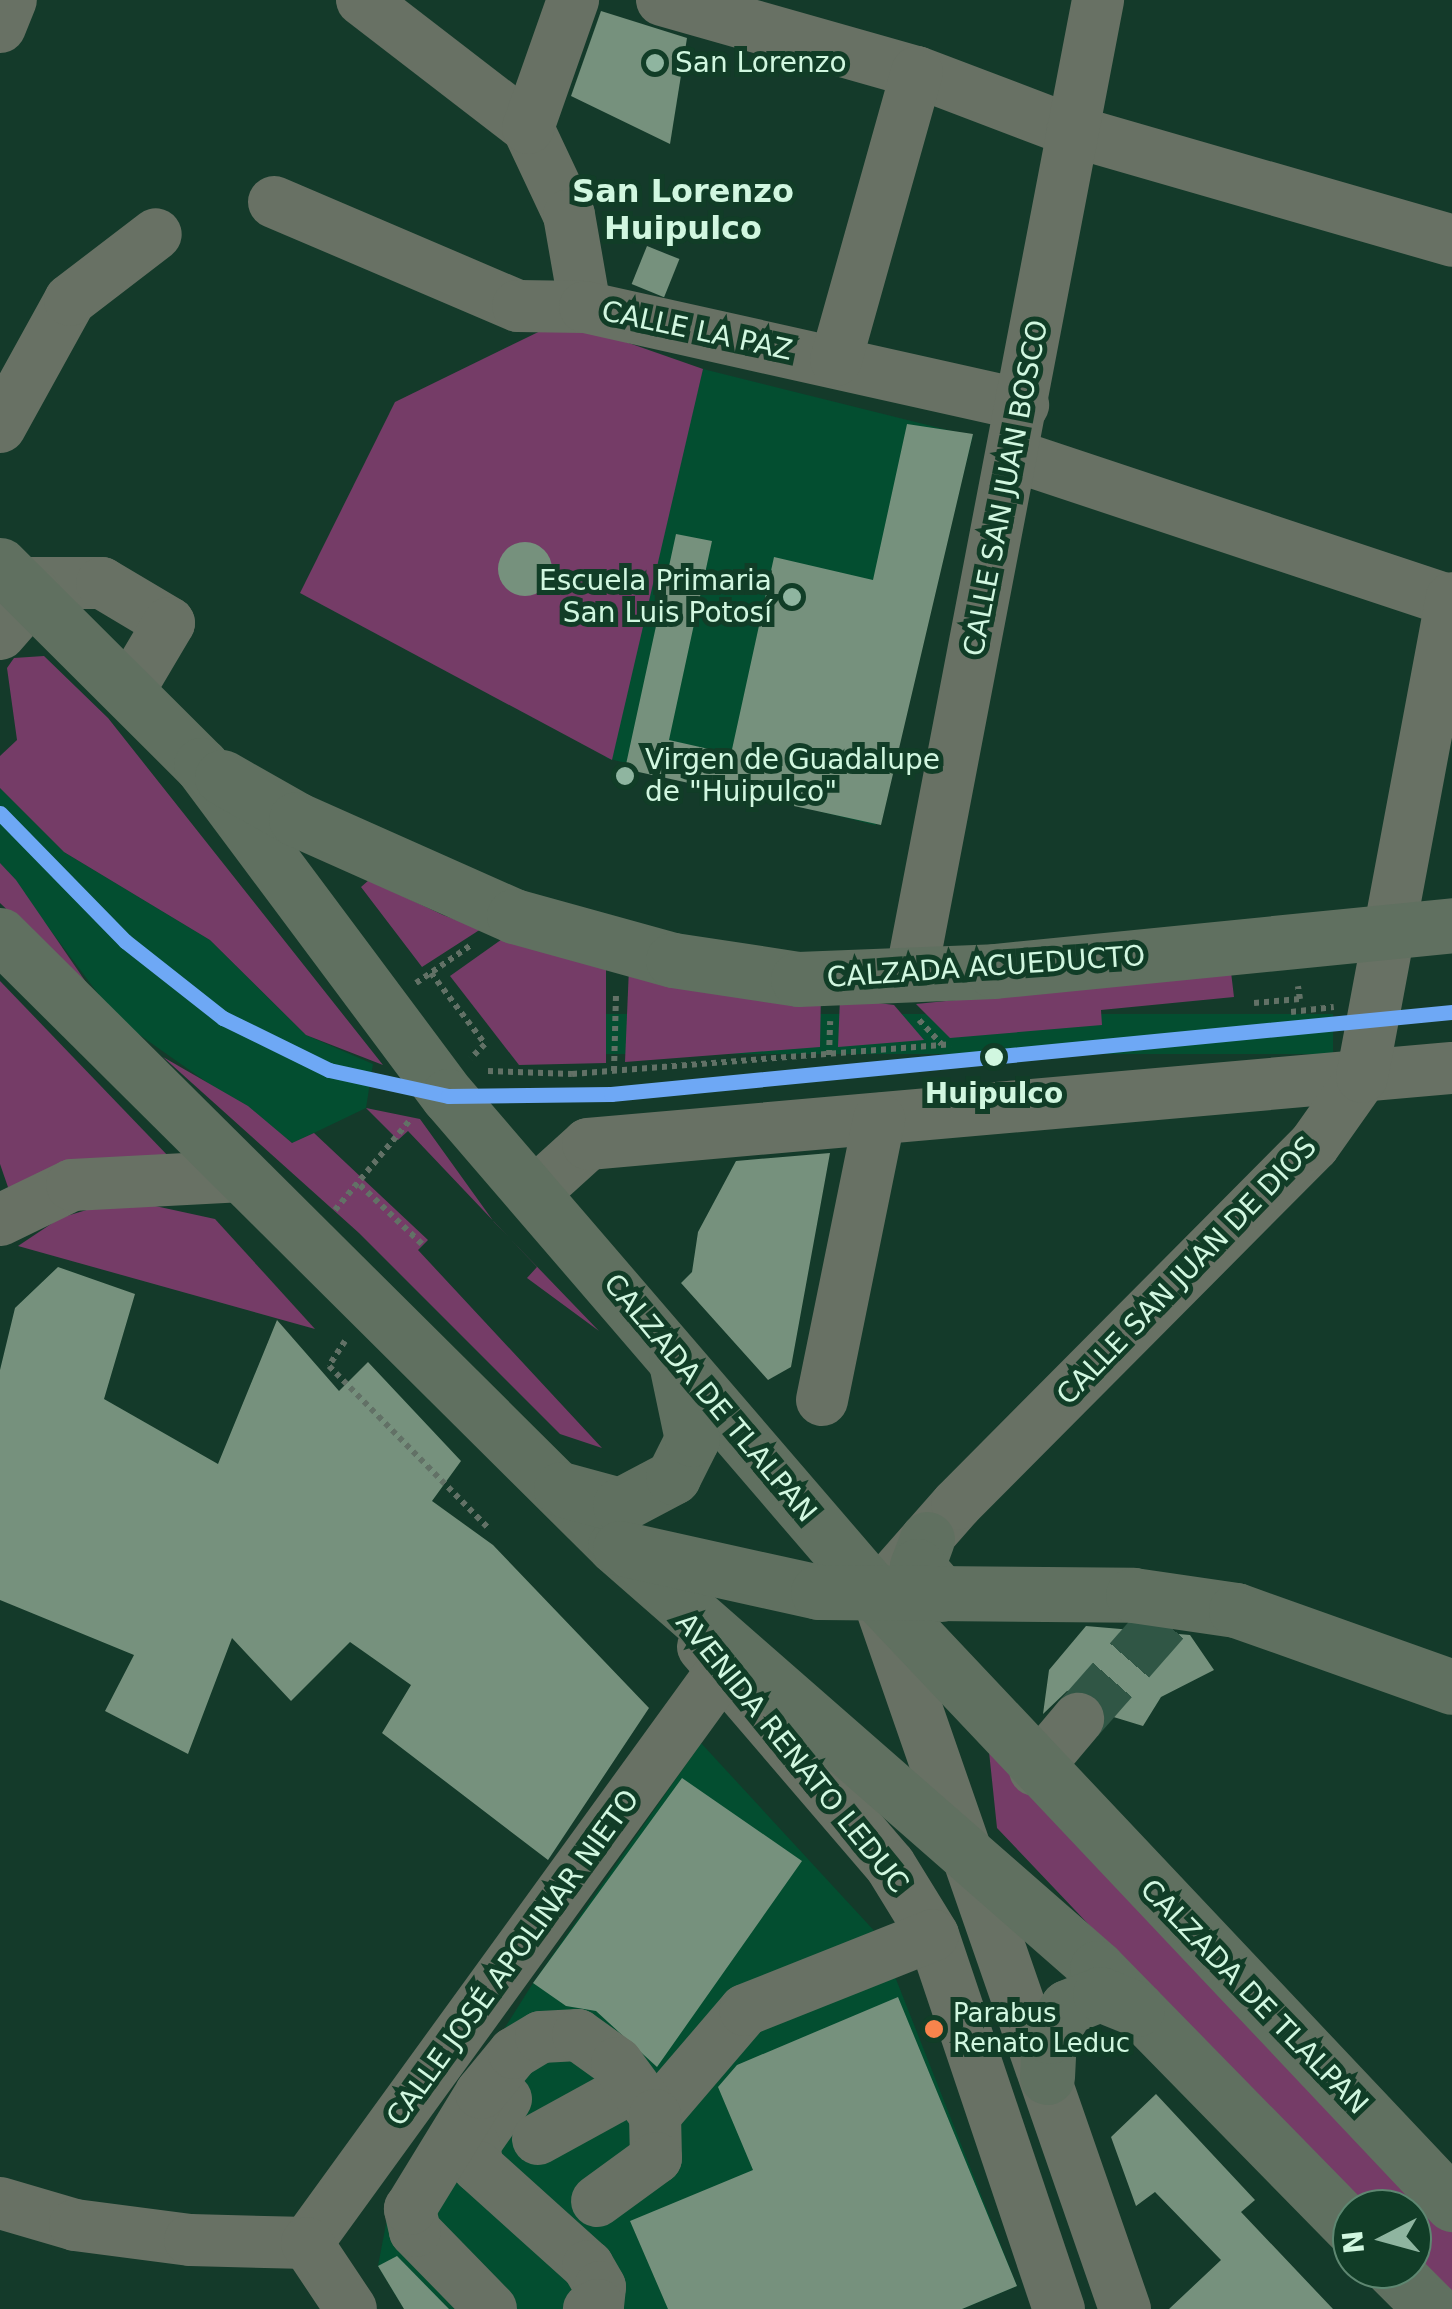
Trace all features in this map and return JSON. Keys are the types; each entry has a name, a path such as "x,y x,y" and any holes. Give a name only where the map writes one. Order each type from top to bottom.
{"main road":[{"name":"CALZADA DE TLALPAN","path":"15,594 130,688 201,766 438,1079 878,1595 1035,1770 1452,2204"},
{"name":"CALZADA ACUEDUCTO","path":"201,766 296,819 514,916 618,948 798,979 911,976 1452,925"},
{"path":"0,935 615,1546 959,1842 1137,2009 1332,2208"},
{"path":"560,1489 620,1505 673,1477 692,1419 672,1351"},
{"path":"927,1539 918,1566 941,1594"},
{"path":"615,1546 749,1582 878,1595 941,1594 1173,1611 1236,1610 1452,1687"},
{"path":"1047,2077 1050,2036 1067,2007 1100,1994 1137,2009"},
{"path":"1412,2289 1432,2309"}],"street":[{"path":"0,27 11,0"},
{"name":"CALLE LA PAZ","path":"362,0 528,128 569,215 585,307 1024,404"},
{"path":"528,128 572,0"},
{"path":"662,0 917,72 1072,132 1452,240"},
{"name":"CALLE SAN JUAN BOSCO","path":"911,976 1024,404 1098,0"},
{"path":"836,360 917,72"},
{"path":"274,202 518,306 585,307"},
{"path":"0,427 70,300 156,234"},
{"path":"1014,456 1452,600"},
{"path":"15,594 102,583 169,623 130,688"},
{"name":"CALLE SAN JUAN DE DIOS","path":"878,1595 927,1539 1314,1145 1362,1077 1394,930 1452,600"},
{"path":"534,1193 588,1144 1452,1068"},
{"path":"822,1400 879,1119"},
{"path":"0,1220 72,1185 243,1176"},
{"name":"AVENIDA RENATO LEDUC","path":"664,1592 721,1672 890,1865 933,1935 1059,2309"},
{"path":"878,1595 959,1842 1047,2077 1125,2309"},
{"name":"CALLE JOSÉ APOLINAR NIETO","path":"306,2243 721,1672"},
{"path":"1035,1770 1078,1719"},
{"path":"538,2140 745,2010 933,1935"},
{"path":"492,2309 416,2231 410,2209 458,2163 514,2053 541,2037 578,2034 623,2089 656,2158 597,2201"},
{"path":"458,2163 588,2266 600,2288 589,2309"},
{"path":"0,2202 75,2225 190,2240 306,2243 352,2309"}],"path":[{"path":"382,1006 514,916"},
{"path":"614,1071 618,948"},
{"path":"322,1223 360,1184 438,1079 485,1044 430,973"},
{"path":"438,1079 614,1071 951,1044"},
{"path":"360,1184 423,1245"},
{"path":"345,1340 329,1366 488,1528"}],"shaded area":[{"path":"563,320 703,369 612,760 300,593 395,402"},
{"name":"Escuela Primaria San Luis Potosí","path":"703,369 973,436 876,825 606,758"},
{"path":"44,656 108,718 383,1065 306,1035 210,940 64,852 0,788 0,756 17,740 7,668 14,658"},
{"path":"0,788 64,852 210,940 306,1035 373,1064 366,1108 293,1143 117,1019 0,863"},
{"path":"0,863 16,880 90,988 0,903"},
{"path":"369,880 481,929 422,967 361,887"},
{"path":"505,937 606,963 606,1063 519,1065 450,976"},
{"path":"629,968 821,992 820,1047 625,1062"},
{"path":"1231,972 1234,997 1101,1010 1102,1025 950,1038 916,1004"},
{"path":"0,981 171,1159 9,1190 0,1164"},
{"path":"840,998 894,1005 924,1040 838,1047"},
{"path":"569,1014 1333,1014 1333,1054 569,1054"},
{"path":"163,1057 248,1106 292,1143 314,1133 428,1240 418,1250 602,1448 560,1434 359,1233"},
{"path":"366,1108 420,1119 493,1221 408,1131 398,1140"},
{"path":"123,1199 215,1219 315,1329 18,1246 60,1218"},
{"path":"515,1243 599,1331 527,1278 537,1267"},
{"path":"988,1742 1431,2189 1340,2189 997,1828"},
{"path":"701,1743 879,1936 1017,2286 962,2309 404,2309 378,2266 388,2213 533,1983"},
{"path":"1432,2190 1452,2210 1452,2307 1432,2286"}],"building":[{"path":"601,11 687,38 670,144 571,96"},
{"path":"647,246 679,259 664,297 632,284"},
{"path":"907,424 973,434 881,825 625,769 676,534 712,541 669,740 731,754 774,557 873,580"},
{"path":"525,542 544,550 552,569 544,588 525,596 506,588 498,569 506,550"},
{"path":"830,1153 791,1367 768,1380 681,1283 692,1272 698,1232 736,1161"},
{"path":"58,1267 135,1294 104,1399 218,1464 277,1320 339,1391 368,1362 461,1461 432,1501 493,1545 649,1708 548,1860 382,1733 411,1685 350,1642 291,1701 232,1638 188,1754 105,1711 134,1655 0,1600 0,1370 15,1308"},
{"path":"1086,1626 1190,1635 1214,1670 1161,1697 1143,1726 1107,1715 1098,1697 1082,1689 1067,1691 1043,1714 1049,1670"},
{"path":"682,1778 802,1861 657,2067 596,2011 566,2006 533,1983"},
{"path":"898,1997 1017,2286 962,2309 668,2309 630,2221 753,2170 718,2087 737,2065"},
{"path":"1156,2094 1255,2200 1241,2212 1333,2309 1169,2309 1221,2260 1155,2192 1136,2206 1111,2137"},
{"path":"397,2256 449,2309 404,2309 378,2266"}],"tunnel":[{"path":"1078,1719 1165,1620"}],"transit line":[{"path":"0,813 125,941 223,1018 329,1070 448,1096 611,1094 1452,1012"}],"place":[{"name":"San Lorenzo","path":"655,63"},
{"name":"Escuela Primaria San Luis Potosí","path":"792,597"},
{"name":"Virgen de Guadalupe de \"Huipulco\"","path":"625,776"},
{"name":"Huipulco","path":"994,1057"},
{"name":"Parabus Renato Leduc","path":"934,2029"}],"district":[{"name":"San Lorenzo Huipulco","path":"683,210"}]}
